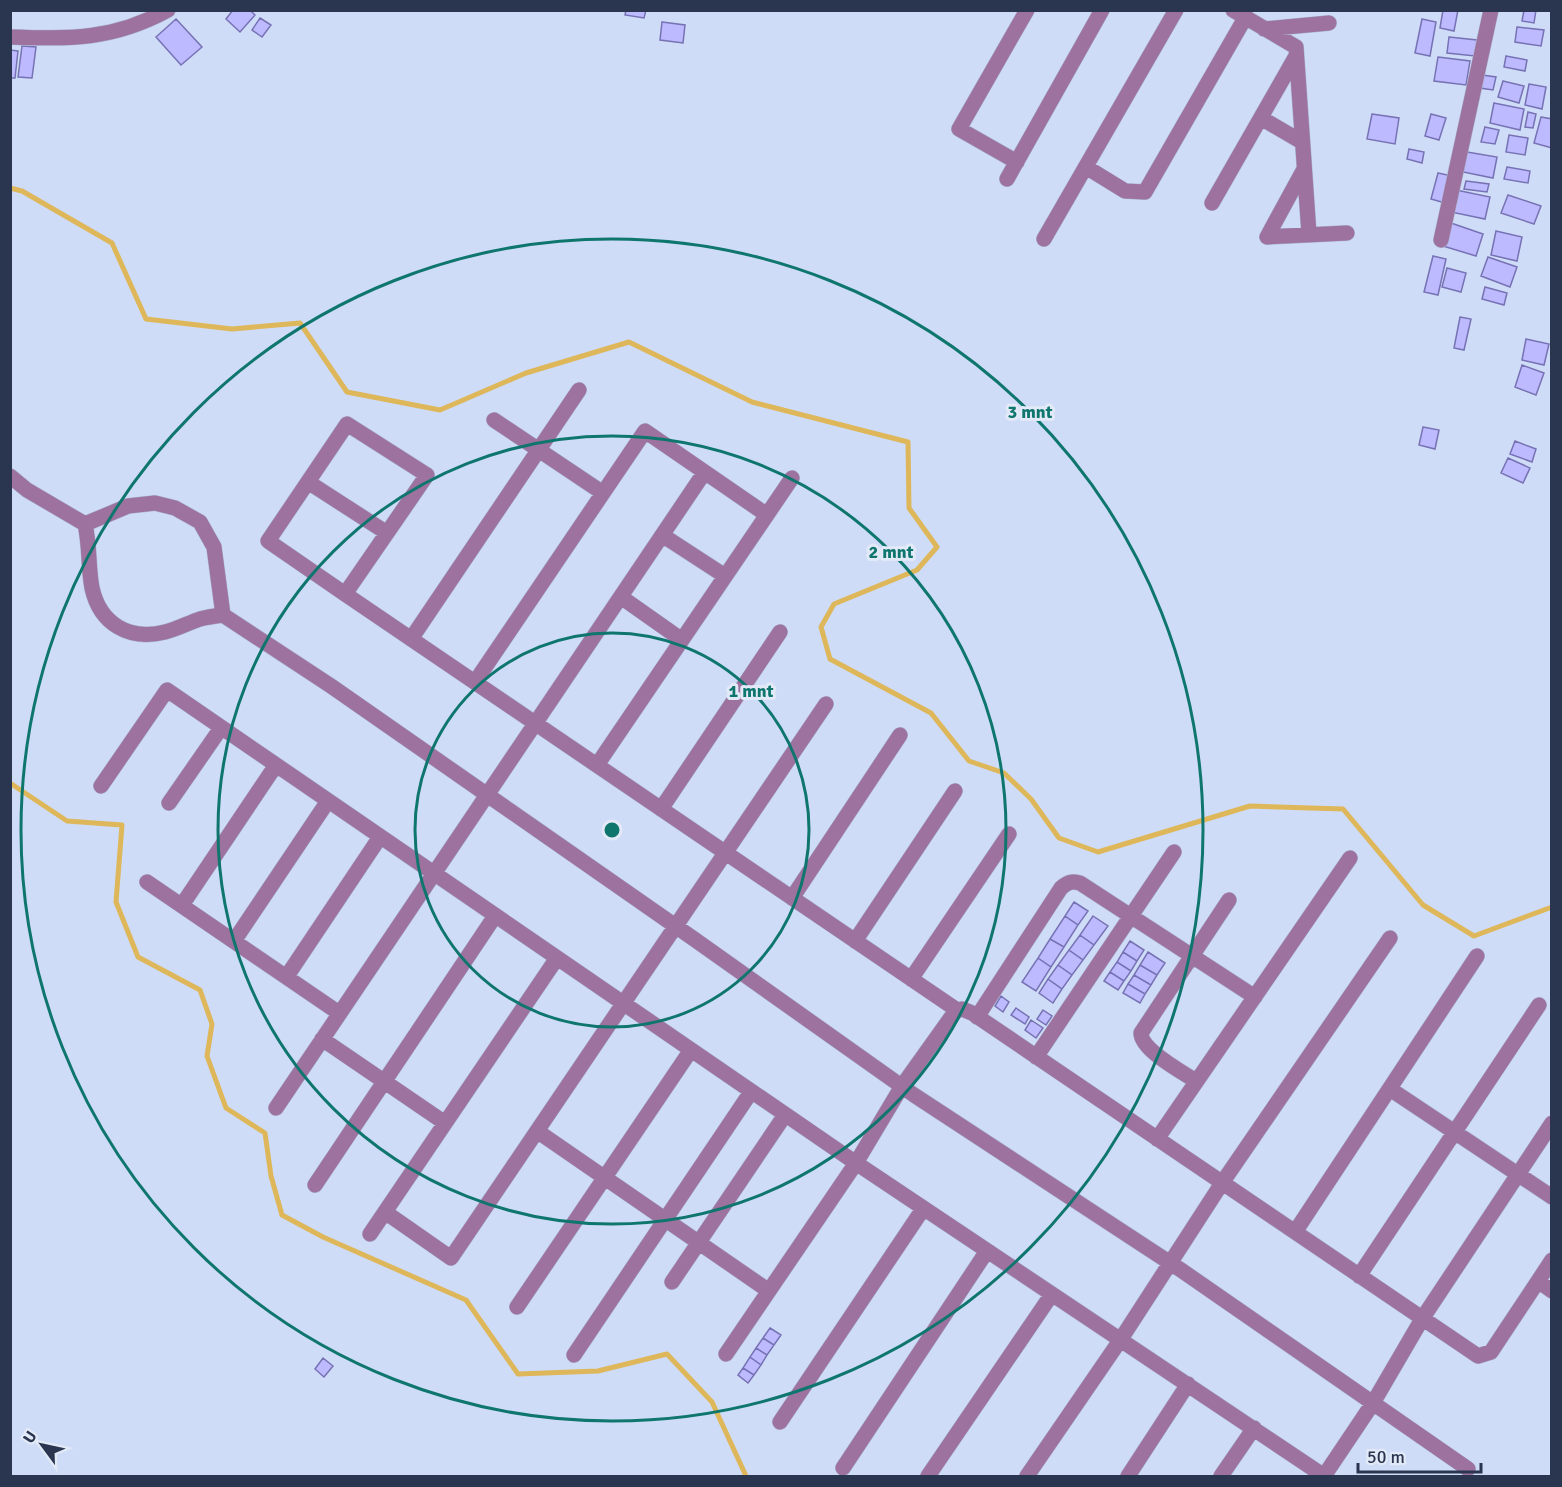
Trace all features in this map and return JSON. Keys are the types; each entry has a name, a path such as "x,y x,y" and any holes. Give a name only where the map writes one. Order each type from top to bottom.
{"street":[{"path":"10,37 74,39 112,33 147,22 168,10"},
{"path":"1017,162 959,129 1027,10"},
{"path":"1007,179 1102,10"},
{"path":"1044,239 1176,10"},
{"path":"1441,240 1491,10"},
{"path":"1086,167 1125,190 1145,192 1241,13 1296,47 1309,234"},
{"path":"1264,29 1329,23"},
{"path":"1212,203 1296,56"},
{"path":"1261,118 1302,142"},
{"path":"1304,169 1267,237 1347,233"},
{"path":"411,639 579,390"},
{"path":"494,420 603,493"},
{"path":"345,594 427,475 347,424 268,541 345,594 411,639 662,809 725,853 911,979 957,1010 962,1009 977,1017 1472,1353 1478,1356 1491,1352 1551,1260"},
{"path":"475,682 645,431 767,515"},
{"path":"276,1108 704,473"},
{"path":"10,476 27,490 85,524 89,540 89,572 98,607 106,619 120,629 144,635 165,632 202,618 223,615 331,686 902,1086 1171,1263 1468,1469"},
{"path":"597,765 792,478"},
{"path":"308,482 387,533"},
{"path":"85,524 128,506 155,503 175,508 200,522 214,547 223,615"},
{"path":"662,535 725,576"},
{"path":"621,597 682,640"},
{"path":"662,809 780,632"},
{"path":"101,786 167,690 784,1115 1254,1428 1319,1475 1373,1403 1422,1318 1551,1123"},
{"path":"385,1212 451,1258 826,704"},
{"path":"169,803 221,728"},
{"path":"792,898 900,735"},
{"path":"182,905 276,765"},
{"path":"855,941 955,791"},
{"path":"234,941 328,801"},
{"path":"911,979 1009,834"},
{"path":"287,976 380,837"},
{"path":"1036,1057 1174,852"},
{"path":"1157,1139 1350,858"},
{"path":"147,882 339,1013"},
{"path":"977,1017 1061,888 1068,882 1080,883 1254,997"},
{"path":"1196,1082 1147,1047 1141,1038 1143,1028 1229,900"},
{"path":"315,1185 495,916"},
{"path":"1027,1476 1121,1339 1222,1183 1390,938"},
{"path":"1295,1232 1477,956"},
{"path":"370,1234 556,958"},
{"path":"1359,1276 1539,1005"},
{"path":"726,1354 855,1163 902,1086 957,1010"},
{"path":"322,1039 445,1123"},
{"path":"517,1307 691,1050"},
{"path":"1390,1089 1551,1197"},
{"path":"574,1355 751,1092"},
{"path":"672,1282 784,1115"},
{"path":"537,1131 769,1291"},
{"path":"780,1422 923,1209"},
{"path":"843,1468 987,1251"},
{"path":"1538,1281 1551,1292"},
{"path":"928,1476 1052,1294"},
{"path":"1128,1476 1188,1384"},
{"path":"1221,1476 1254,1428"}],"building":[{"path":"233,10 250,10 255,15 240,32 226,19"},
{"path":"626,10 646,10 644,18 625,15"},
{"path":"1443,10 1458,10 1454,31 1440,28"},
{"path":"1524,10 1536,10 1534,23 1522,21"},
{"path":"260,18 271,25 262,37 252,30"},
{"path":"176,19 202,47 181,65 156,37"},
{"path":"1422,19 1436,22 1430,56 1415,53"},
{"path":"662,22 685,25 683,43 660,40"},
{"path":"1517,27 1544,30 1541,46 1515,42"},
{"path":"1449,37 1477,40 1475,56 1447,53"},
{"path":"22,46 36,47 32,78 18,77"},
{"path":"10,50 18,51 15,78 10,78"},
{"path":"1506,56 1527,60 1525,71 1504,67"},
{"path":"1438,57 1470,61 1466,85 1434,81"},
{"path":"1482,75 1496,77 1493,90 1480,88"},
{"path":"1503,81 1524,86 1519,103 1498,97"},
{"path":"1529,84 1546,87 1542,109 1525,105"},
{"path":"1494,103 1524,109 1520,130 1490,123"},
{"path":"1528,112 1536,114 1533,128 1525,127"},
{"path":"1372,114 1399,118 1395,144 1367,139"},
{"path":"1431,114 1446,118 1439,140 1425,136"},
{"path":"1541,117 1552,119 1552,148 1534,143"},
{"path":"1485,127 1499,130 1495,144 1481,142"},
{"path":"1509,135 1528,138 1525,155 1506,152"},
{"path":"1409,149 1424,152 1422,163 1407,159"},
{"path":"1467,152 1497,157 1493,178 1463,172"},
{"path":"1507,167 1530,171 1528,183 1504,179"},
{"path":"1438,173 1452,176 1445,203 1431,199"},
{"path":"1466,181 1489,184 1487,192 1464,189"},
{"path":"1456,190 1490,197 1485,219 1451,212"},
{"path":"1508,195 1541,206 1534,224 1501,213"},
{"path":"1451,223 1483,234 1476,256 1443,246"},
{"path":"1496,231 1522,237 1517,261 1491,255"},
{"path":"1433,256 1446,259 1438,295 1424,292"},
{"path":"1488,257 1517,267 1510,287 1481,276"},
{"path":"1447,268 1466,273 1461,292 1442,287"},
{"path":"1485,287 1507,293 1504,305 1482,299"},
{"path":"1460,317 1471,319 1464,350 1454,348"},
{"path":"1526,339 1549,344 1544,365 1522,360"},
{"path":"1522,365 1544,373 1536,395 1515,387"},
{"path":"1423,427 1439,430 1435,449 1419,445"},
{"path":"1515,441 1536,449 1532,462 1510,454"},
{"path":"1508,458 1530,468 1523,483 1501,473"},
{"path":"1074,902 1088,911 1078,925 1065,916"},
{"path":"1065,916 1078,925 1064,947 1050,939"},
{"path":"1093,916 1108,926 1094,945 1080,935"},
{"path":"1080,935 1094,945 1083,960 1069,950"},
{"path":"1050,939 1064,947 1051,967 1038,958"},
{"path":"1130,941 1144,950 1137,961 1123,952"},
{"path":"1069,950 1083,960 1072,975 1058,965"},
{"path":"1123,952 1137,961 1131,971 1117,962"},
{"path":"1148,952 1165,963 1157,975 1140,965"},
{"path":"1038,958 1051,967 1036,991 1022,982"},
{"path":"1117,962 1131,971 1124,981 1110,972"},
{"path":"1058,965 1072,975 1062,989 1048,979"},
{"path":"1140,965 1157,975 1151,985 1134,975"},
{"path":"1110,972 1124,981 1118,990 1104,981"},
{"path":"1134,975 1151,985 1145,994 1128,984"},
{"path":"1048,979 1062,989 1053,1003 1039,993"},
{"path":"1128,984 1145,994 1140,1003 1123,993"},
{"path":"1001,996 1009,1002 1003,1012 995,1006"},
{"path":"1016,1008 1029,1017 1025,1024 1011,1015"},
{"path":"1043,1010 1052,1016 1046,1025 1037,1019"},
{"path":"1031,1020 1043,1028 1036,1038 1025,1030"},
{"path":"770,1328 781,1335 774,1345 763,1338"},
{"path":"763,1338 774,1345 767,1355 756,1348"},
{"path":"756,1348 767,1355 761,1365 750,1357"},
{"path":"750,1357 761,1365 754,1375 743,1368"},
{"path":"323,1358 333,1366 324,1377 315,1369"},
{"path":"743,1368 754,1375 748,1383 738,1375"}],"waterway":[{"path":"10,188 22,191 112,243 146,319 232,329 300,323 347,392 440,410 526,373 629,342 752,402 908,442 909,508 937,547 917,570 834,604 821,627 830,659 931,713 969,761 1004,773 1031,799 1059,838 1098,852 1250,806 1343,809 1423,905 1474,936 1552,907"},
{"path":"10,783 67,821 122,825 116,902 138,957 200,990 212,1024 207,1056 226,1108 265,1133 271,1176 282,1215 323,1237 466,1300 518,1374 598,1371 667,1354 712,1402 746,1476"}]}
